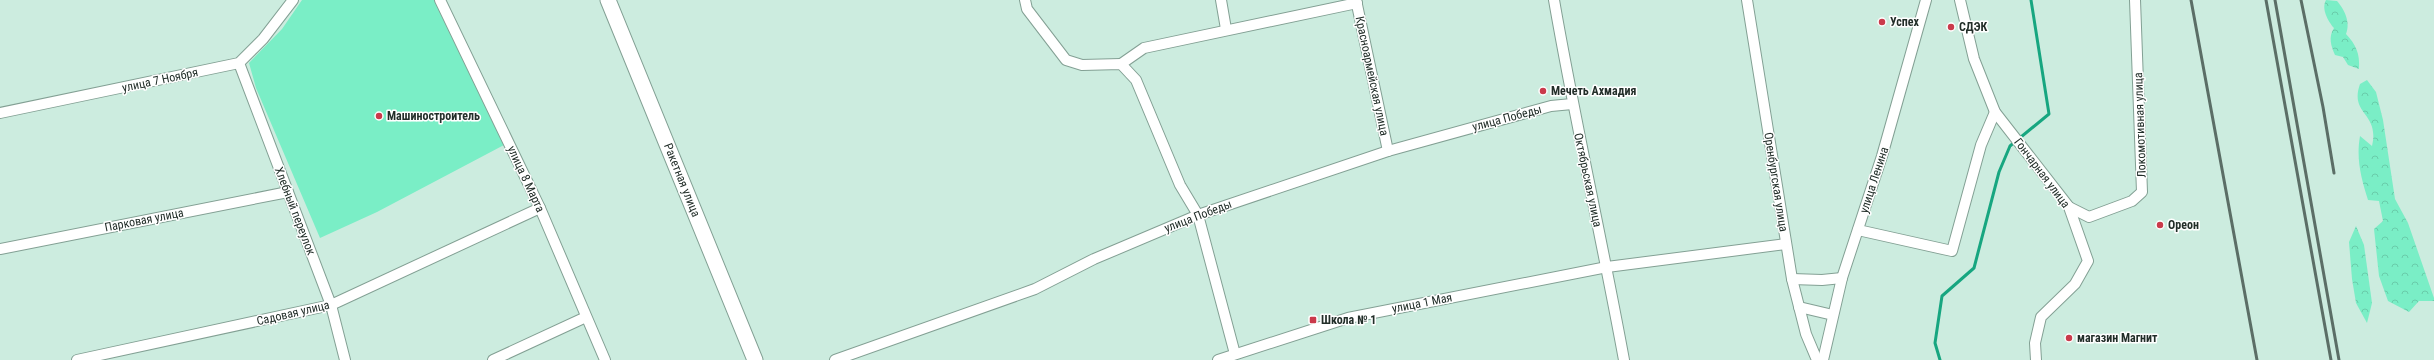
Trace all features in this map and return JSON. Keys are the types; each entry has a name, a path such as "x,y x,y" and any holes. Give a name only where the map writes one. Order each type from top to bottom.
{"main road":[{"name":"Ракетная улица","path":"608,0 755,360"}],"street":[{"path":"239,63 263,39 293,0"},
{"name":"улица 8 Марта","path":"440,0 540,208 605,360"},
{"path":"1221,0 1226,29"},
{"name":"Октябрьская улица","path":"1554,0 1572,104 1607,267 1624,360"},
{"name":"Оренбургская улица","path":"1747,0 1792,279 1806,334 1817,360"},
{"name":"улица Ленина","path":"1823,360 1842,278 1882,156 1926,0"},
{"name":"Гончарная улица","path":"1960,0 1974,60 1995,112 2069,207 2088,261 2075,284 2041,317 2035,343 2036,360"},
{"name":"Локомотивная улица","path":"2069,207 2088,217 2132,200 2142,192 2135,0"},
{"path":"1026,5 1066,60 1082,65 1121,64 1144,48 1357,1"},
{"name":"Красноармейская улица","path":"1357,1 1388,151"},
{"name":"улица 7 Ноября","path":"0,113 239,63"},
{"name":"Хлебный переулок","path":"239,63 331,305 345,360"},
{"path":"1121,64 1136,80 1180,185 1198,215 1235,354"},
{"name":"улица Победы","path":"835,360 1035,289 1094,259 1198,215 1388,151 1551,106 1572,104"},
{"path":"1858,230 1952,251 1981,145 1995,112"},
{"name":"Парковая улица","path":"0,249 288,192"},
{"name":"Садовая улица","path":"77,360 331,305 540,208"},
{"name":"улица 1 Мая","path":"1218,360 1348,318 1607,267 1786,244"},
{"path":"1792,279 1822,280 1842,278"},
{"path":"1799,307 1833,315"},
{"path":"493,360 586,316"}],"green space":[{"name":"Машиностроитель","path":"302,0 439,0 504,145 377,212 320,238 256,88 249,63 282,29"},
{"path":"2326,0 2337,1 2344,12 2348,25 2346,34 2357,50 2359,69 2348,65 2343,57 2335,55 2331,45 2331,35 2334,28 2325,11 2324,7"},
{"path":"2367,80 2376,92 2383,120 2395,199 2408,223 2434,298 2434,301 2419,301 2409,312 2388,301 2379,276 2374,229 2383,221 2379,201 2368,200 2361,176 2359,161 2360,136 2372,146 2372,126 2358,102 2360,84"},
{"path":"2356,226 2364,245 2372,303 2367,323 2356,303 2352,279 2349,242"}],"waterway":[{"path":"1940,360 1935,343 1942,296 1974,268 1999,172 2010,146 2049,114 2031,0"}],"railway":[{"path":"2191,0 2257,360"},
{"path":"2266,0 2331,360"},
{"path":"2275,0 2339,360"},
{"path":"2301,0 2323,107 2334,173"}],"place":[{"name":"Успех","path":"1882,22"},
{"name":"СДЭК","path":"1951,27"},
{"name":"Мечеть Ахмадия","path":"1543,91"},
{"name":"Машиностроитель","path":"379,116"},
{"name":"Ореон","path":"2160,225"},
{"name":"Школа № 1","path":"1313,320"},
{"name":"магазин Магнит","path":"2069,338"}]}
